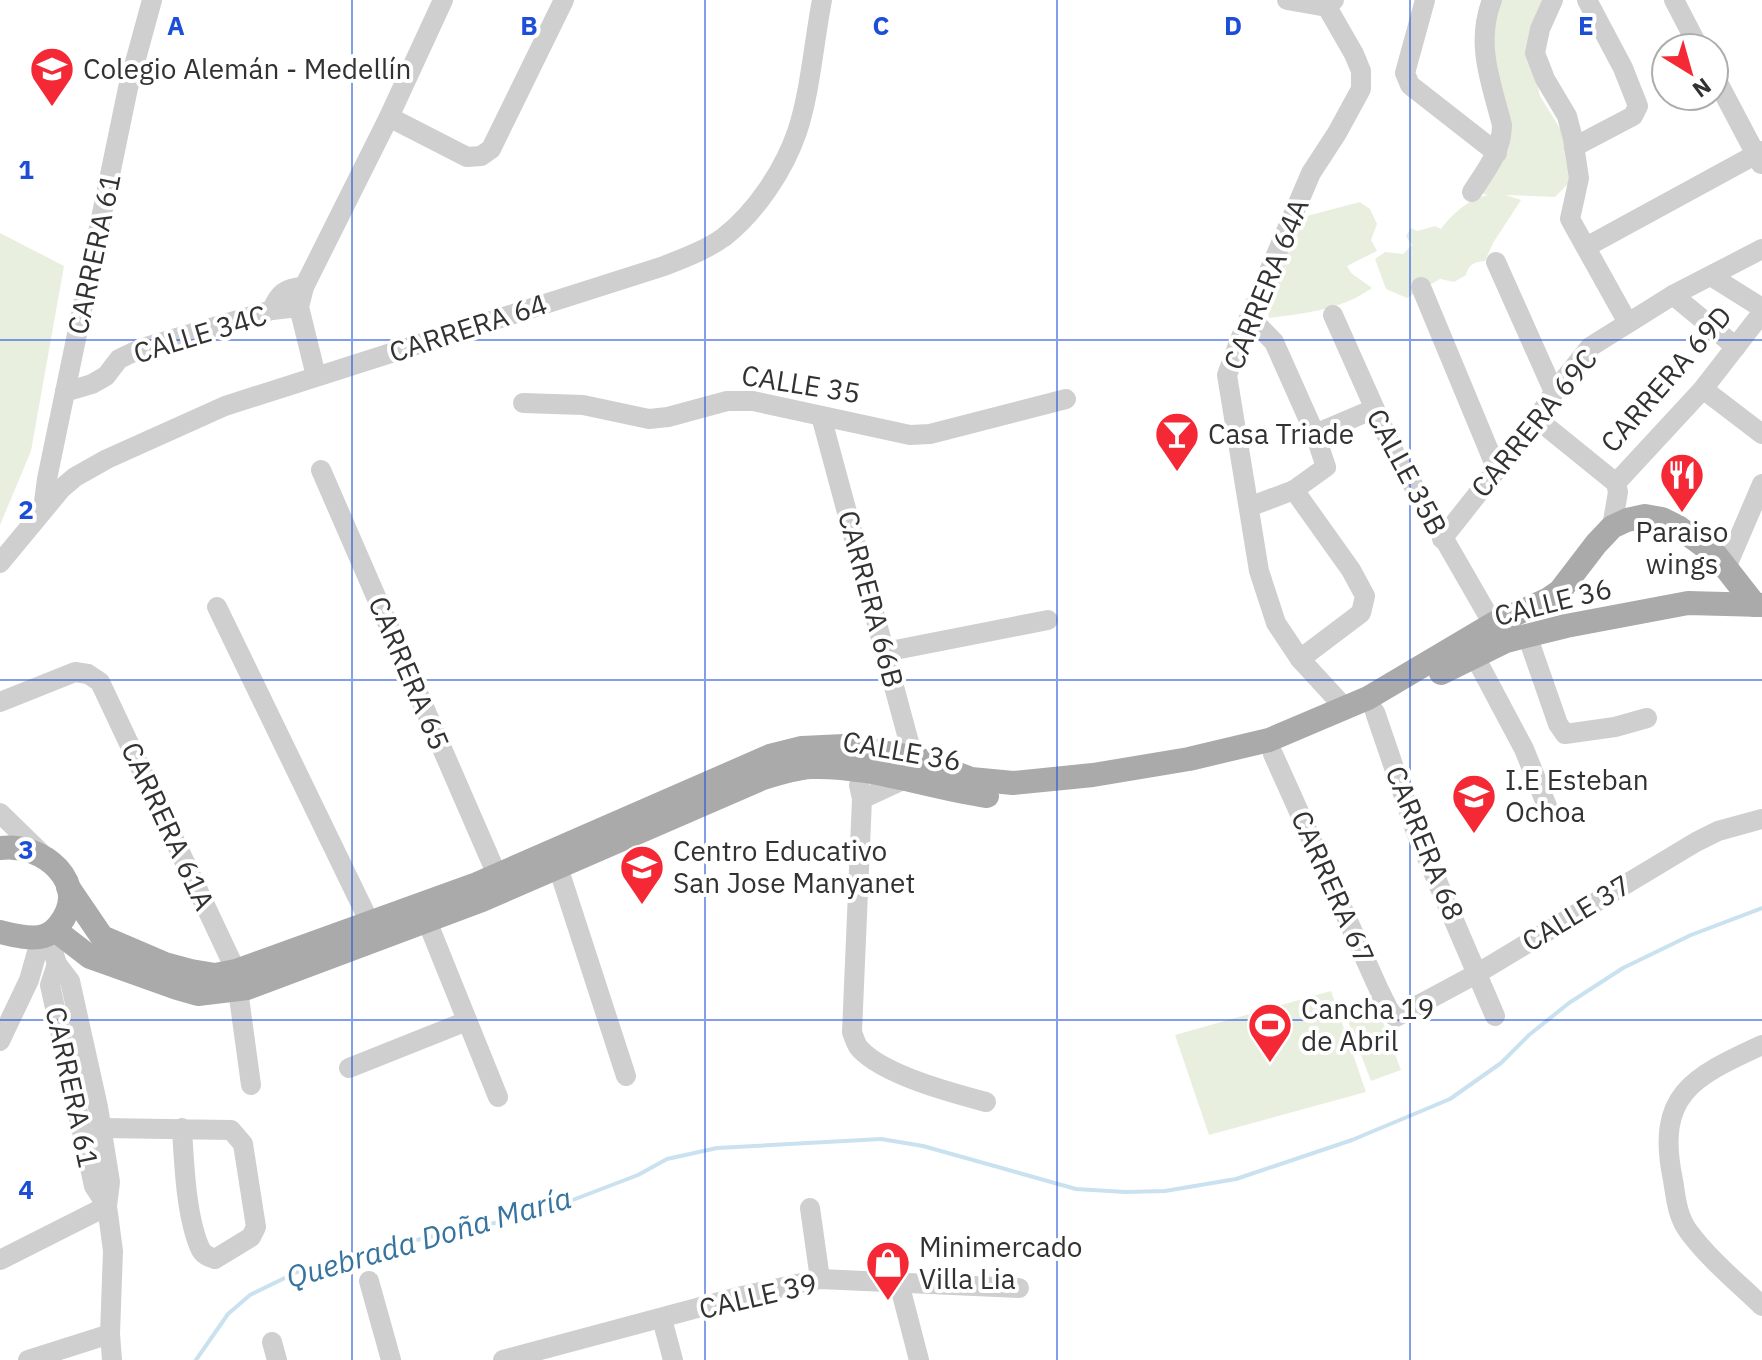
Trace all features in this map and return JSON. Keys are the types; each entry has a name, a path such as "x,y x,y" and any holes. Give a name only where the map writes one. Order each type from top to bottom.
{"main road":[{"path":"1566,626 1560,591 1612,527 1645,516 1662,519 1726,556 1759,605"},
{"path":"1688,603 1706,590 1726,556"},
{"name":"CALLE 36","path":"42,854 60,871 102,937 165,964 237,980 370,923 497,875 770,756 802,748 844,746 913,757 971,779 1013,783 1093,775 1189,759 1269,740 1368,698 1493,624 1560,591"},
{"name":"CALLE 36","path":"48,934 90,957 198,994 427,921 763,778 809,767 856,771 957,792 1009,799 1093,790 1192,774 1273,754 1375,712 1474,655 1527,635 1688,603 1759,605"},
{"path":"0,848 15,846 42,854"},
{"path":"0,932 48,934 66,916 70,900 68,887"}],"street":[{"name":"CARRERA 61","path":"43,509 128,88 152,0"},
{"path":"316,376 301,297 443,0"},
{"path":"389,117 467,157 481,156 491,149 564,0"},
{"name":"CARRERA 64","path":"0,563 43,509 75,477 107,459 225,406 664,266 701,251 724,237 767,189 796,134 822,0"},
{"path":"1287,0 1331,4"},
{"path":"1425,0 1405,73 1410,85 1497,153"},
{"path":"1472,192 1497,153 1502,125 1483,50 1484,19 1492,0"},
{"path":"1553,0 1540,29 1535,53 1545,79 1567,116 1574,147 1579,178 1570,219 1628,323"},
{"path":"1574,147 1633,116 1638,106 1623,68 1587,0"},
{"path":"1674,0 1691,32"},
{"name":"CARRERA 64A","path":"1331,4 1361,71 1361,89 1311,173 1227,375 1259,571 1276,623 1300,659 1345,708"},
{"path":"1586,247 1760,157 1730,104"},
{"name":"CARRERA 69C","path":"1442,539 1590,347 1673,295 1762,249"},
{"path":"1496,262 1554,392"},
{"path":"1711,276 1762,311"},
{"name":"CALLE 34C","path":"65,392 106,376 119,359 142,348 272,310 284,291 293,287 301,297"},
{"path":"1421,287 1497,470"},
{"path":"1673,295 1736,347"},
{"name":"CARRERA 69D","path":"1616,483 1703,389 1762,311"},
{"name":"CALLE 35B","path":"1333,315 1394,452 1493,624"},
{"path":"1249,507 1294,490 1326,467 1315,434 1274,342 1250,317"},
{"path":"1703,389 1762,434"},
{"name":"CALLE 35","path":"523,403 583,405 649,419 727,401 753,401 910,435 930,434 1066,399"},
{"path":"1315,434 1374,409"},
{"name":"CARRERA 66B","path":"821,416 913,757"},
{"path":"1537,419 1616,483 1618,492 1612,527"},
{"name":"CARRERA 65","path":"321,470 497,875"},
{"path":"1726,556 1762,484"},
{"path":"1294,490 1351,570 1365,596 1361,613 1300,659"},
{"path":"217,607 370,923"},
{"path":"885,652 1048,620"},
{"path":"1527,635 1558,724 1565,734 1615,727 1647,718"},
{"path":"1474,655 1524,749 1547,806"},
{"name":"CARRERA 61A","path":"0,702 75,672 88,674 100,682 237,980 251,1085"},
{"name":"CARRERA 68","path":"1375,712 1416,832 1495,1016"},
{"name":"CARRERA 67","path":"1273,754 1380,992 1391,1014 1396,1017"},
{"path":"862,799 903,780 913,757"},
{"path":"856,771 862,799 852,1032 858,1048 882,1064 935,1089 986,1102"},
{"path":"0,813 42,854"},
{"name":"CALLE 37","path":"1396,1017 1478,973 1696,842 1718,831 1762,819"},
{"path":"558,867 626,1076"},
{"path":"427,921 498,1097"},
{"name":"CARRERA 61","path":"48,934 57,964 70,981 102,1128 110,1182 107,1206 113,1251 112,1360"},
{"path":"0,1041 48,934"},
{"name":"CARRERA 61","path":"57,964 50,985 94,1186 107,1206"},
{"path":"349,1068 467,1021"},
{"path":"1762,1045 1709,1069 1684,1092 1673,1110 1668,1156 1678,1210 1687,1230 1762,1306"},
{"path":"102,1128 182,1128 231,1130 243,1144 256,1227 251,1237 215,1259 201,1250 189,1202 182,1128"},
{"path":"0,1260 107,1206"},
{"path":"810,1208 820,1279"},
{"name":"CALLE 39","path":"503,1360 742,1296 820,1279 1019,1288"},
{"path":"369,1281 391,1360"},
{"path":"899,1283 919,1360"},
{"path":"662,1319 673,1360"},
{"path":"28,1360 110,1334"}],"green space":[{"path":"1495,0 1547,0 1530,53 1540,96 1567,140 1573,179 1555,197 1506,195 1521,200 1485,261 1472,264 1466,275 1454,282 1440,279 1407,298 1386,289 1375,259 1385,252 1403,254 1412,245 1406,236 1411,228 1417,231 1435,226 1441,229 1462,208 1488,195 1478,193 1501,153 1487,53"},
{"path":"1360,202 1370,209 1377,224 1371,240 1377,251 1347,266 1351,273 1372,288 1336,306 1269,318 1267,304 1299,218"},
{"path":"0,233 64,266 31,451 0,525"},
{"name":"Cancha 19 de Abril","path":"1331,991 1366,1092 1209,1135 1175,1035"},
{"path":"1376,1003 1401,1070 1371,1081 1346,1016"}],"waterway":[{"name":"Quebrada Doña María","path":"196,1360 228,1314 250,1295 297,1272 366,1251 536,1214 638,1175 667,1159 717,1148 881,1139 923,1146 1076,1189 1125,1192 1165,1191 1236,1179 1352,1140 1450,1099 1501,1063 1529,1035 1569,1003 1623,968 1691,935 1762,908"}],"place":[{"name":"Colegio Alemán - Medellín","path":"52,108"},
{"name":"Casa Triade","path":"1177,473"},
{"name":"Paraiso wings","path":"1682,514"},
{"name":"I.E Esteban Ochoa","path":"1474,835"},
{"name":"Centro Educativo San Jose Manyanet","path":"642,906"},
{"name":"Cancha 19 de Abril","path":"1270,1064"},
{"name":"Minimercado Villa Lia","path":"888,1302"}]}
